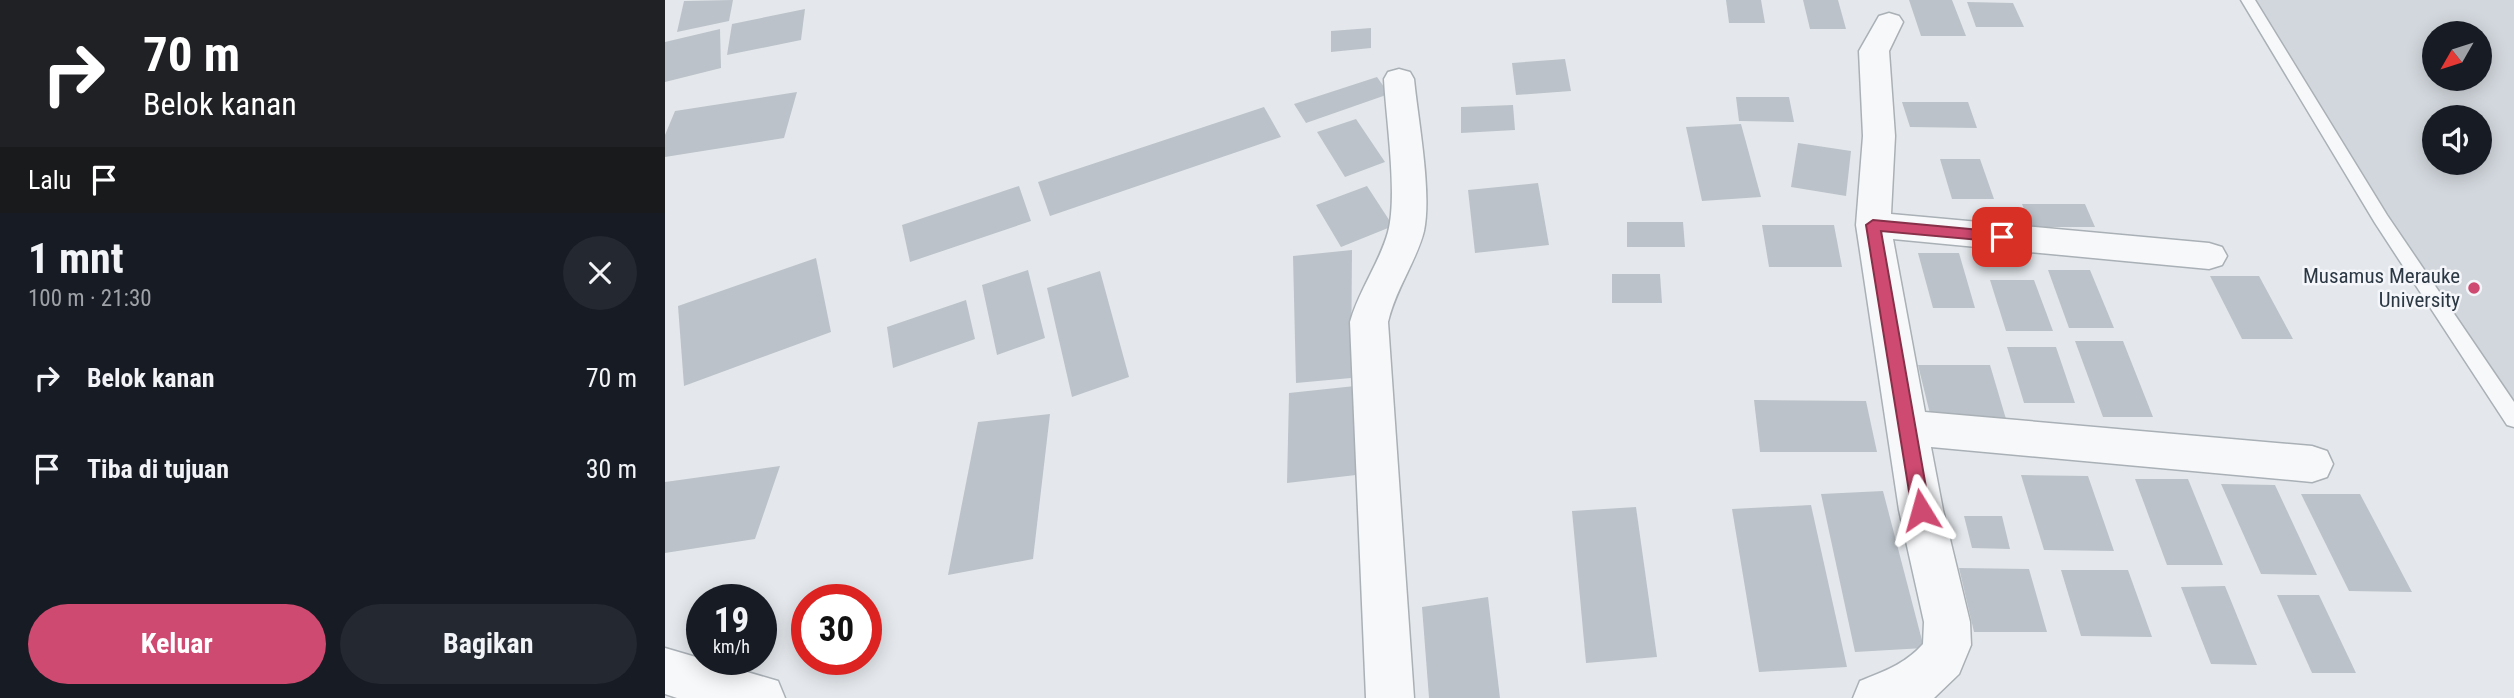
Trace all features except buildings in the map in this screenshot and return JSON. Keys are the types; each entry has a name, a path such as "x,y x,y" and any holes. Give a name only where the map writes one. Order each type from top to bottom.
{"street":[{"path":"1877,698 1909,688 1929,673 1942,658 1947,645 1947,622 1921,510 1873,225 1879,136 1874,51 1889,22"},
{"path":"1390,698 1369,322 1378,294 1406,232 1409,199 1399,79"},
{"path":"1873,225 2209,256"},
{"path":"1909,428 2312,464"},
{"path":"665,671 761,698"}],"lane":[{"path":"2248,0 2381,219 2514,419"}],"shaded area":[{"name":"Musamus Merauke University","path":"2248,0 2514,0 2514,412"}],"place":[{"name":"Musamus Merauke University","path":"2474,288"}],"route":[{"path":"1921,510 1873,225 2002,237"}]}
